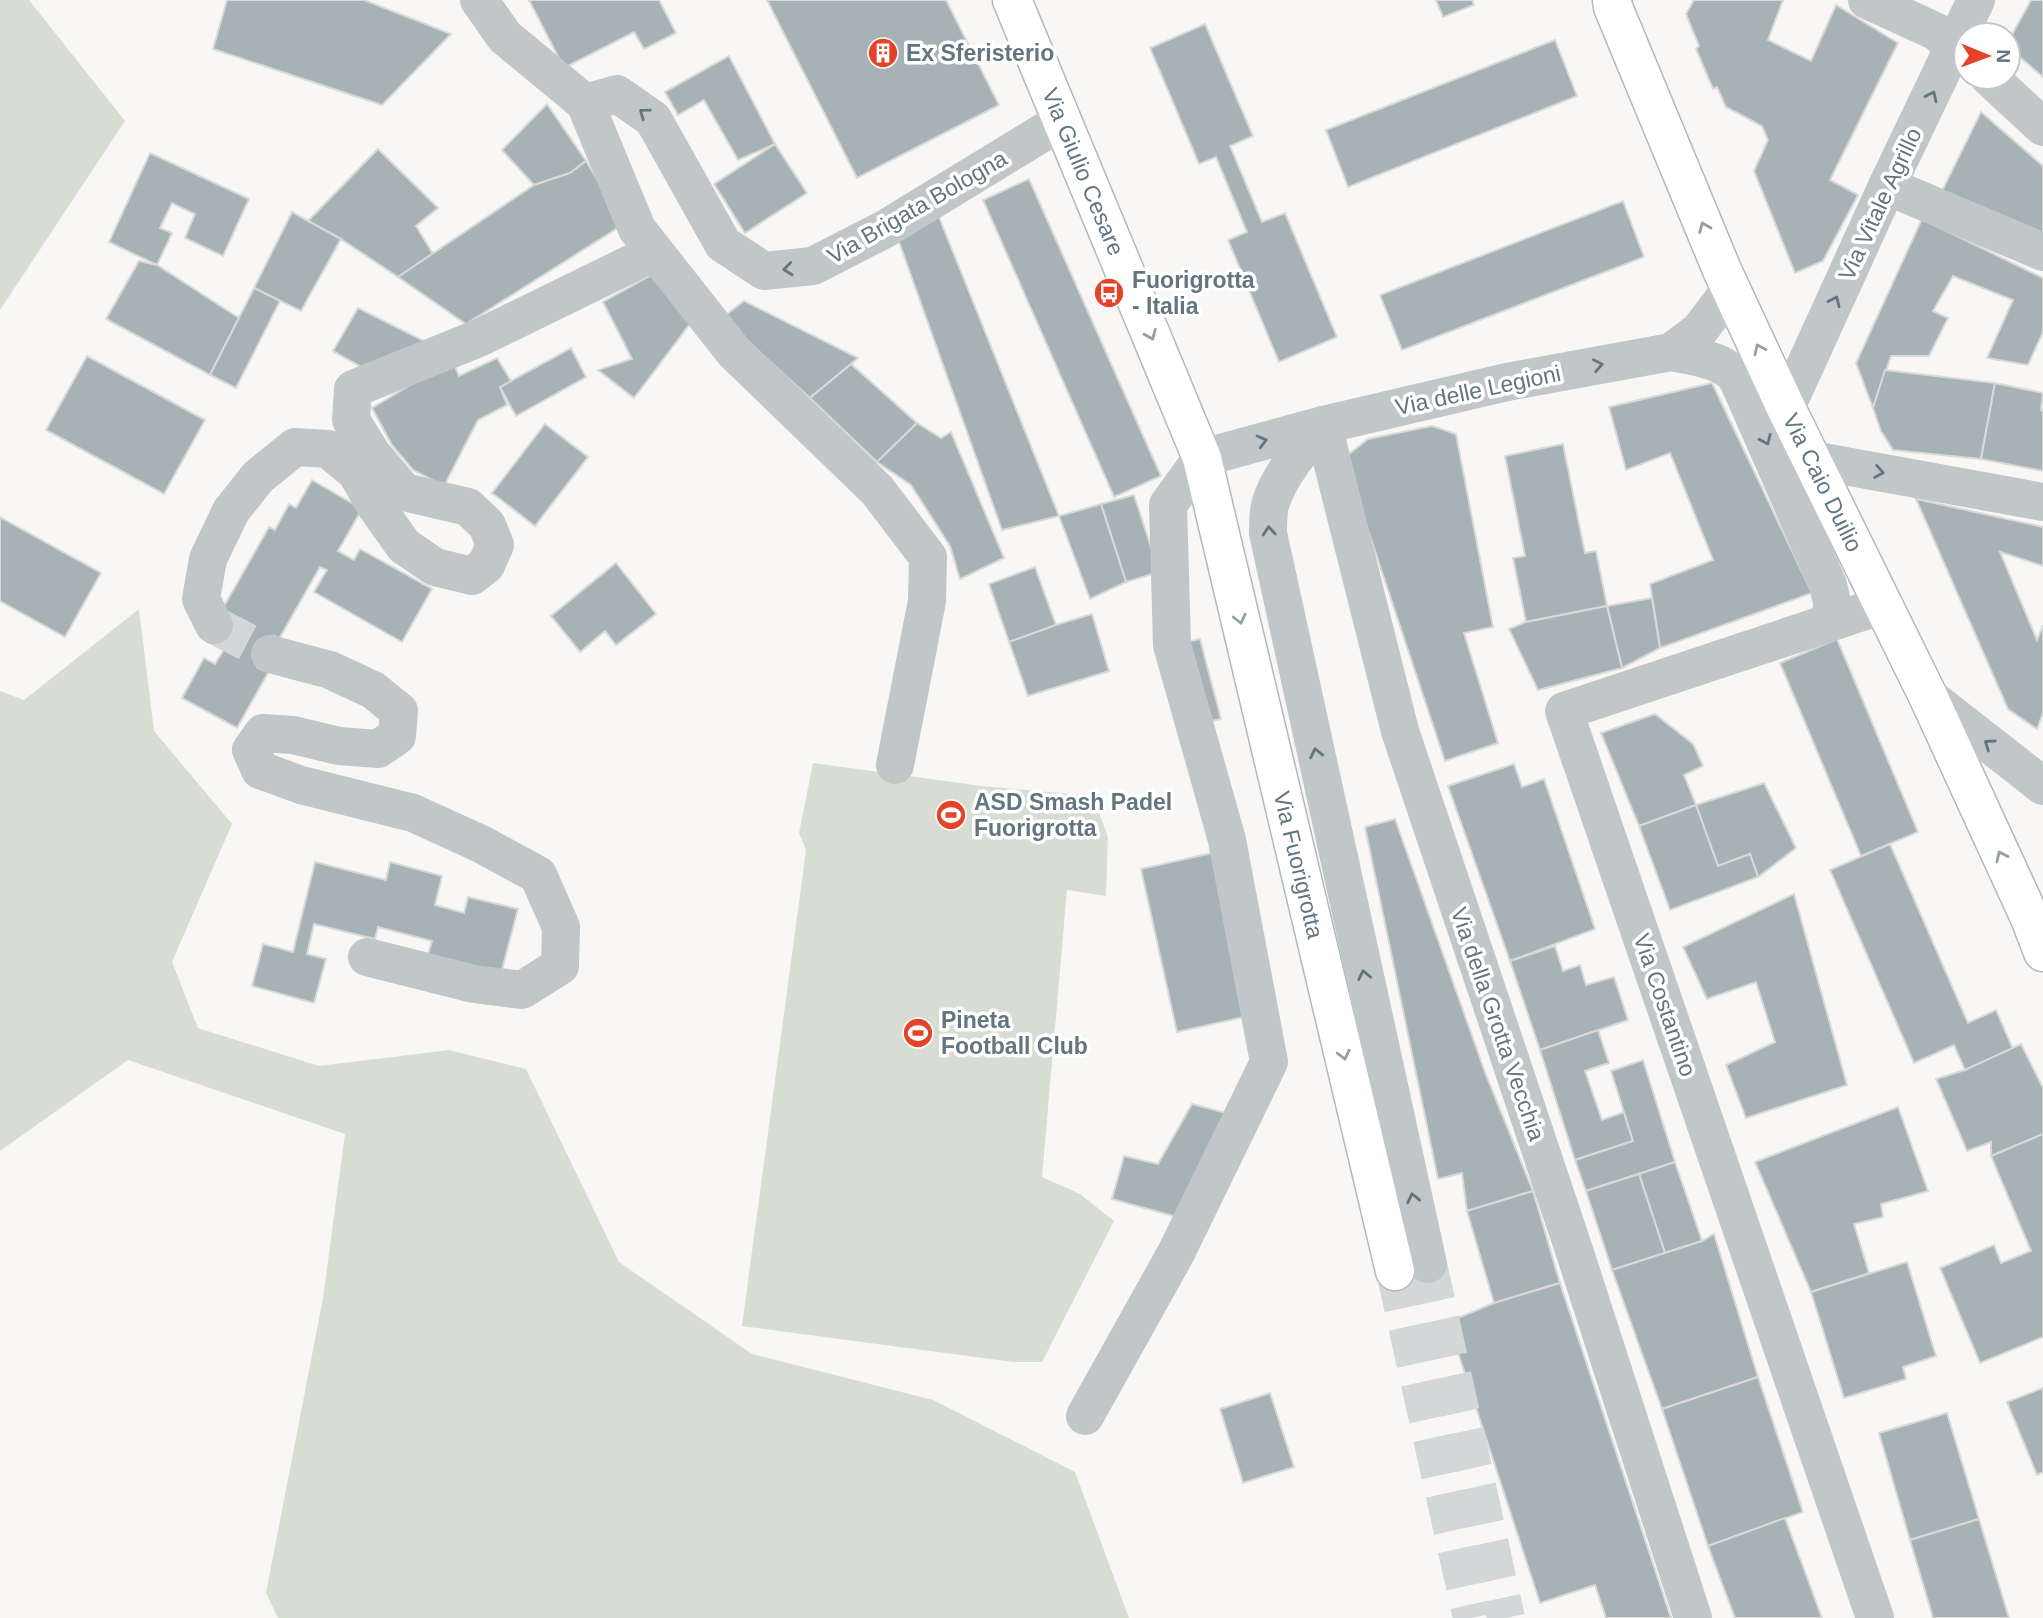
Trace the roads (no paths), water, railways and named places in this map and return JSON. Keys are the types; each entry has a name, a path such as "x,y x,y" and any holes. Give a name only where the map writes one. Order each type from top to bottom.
{"main road":[{"name":"Via Giulio Cesare","path":"1012,0 1202,458"},
{"name":"Via Caio Duilio","path":"1611,2 1717,259 1786,408 2038,923"},
{"name":"Via Fuorigrotta","path":"1202,458 1412,1268"}],"street":[{"path":"478,0 505,37 585,103 637,229 734,352 877,490 928,557 927,601 895,765"},
{"path":"1867,0 1937,33 1952,46"},
{"name":"Via Vitale Agrillo","path":"1970,21 1976,0"},
{"name":"Via Vitale Agrillo","path":"1786,408 1887,186 1952,68"},
{"path":"2004,91 2043,127"},
{"name":"Via Brigata Bologna","path":"585,103 617,94 653,119 723,244 764,271 813,266 885,229 1062,121"},
{"path":"1887,186 2043,252"},
{"path":"214,625 201,599 208,559 231,512 258,477 295,447 328,449 356,472 404,546 435,567 472,576 486,565 495,545 487,525 468,507 404,492 372,454 351,420 353,389 479,338 655,252"},
{"name":"Via delle Legioni","path":"1202,458 1323,425 1507,382 1671,352 1699,331 1731,289"},
{"path":"1671,352 1721,365 1738,380 1824,574 1832,602 1832,621"},
{"path":"1323,425 1304,446 1276,492 1270,505 1268,533 1412,1268"},
{"name":"Via della Grotta Vecchia","path":"1323,425 1400,731 1574,1250 1693,1618"},
{"path":"1085,1416 1176,1253 1269,1062 1227,839 1172,645 1168,505 1202,458"},
{"path":"1812,460 2043,502"},
{"name":"Via Costantino","path":"1875,1618 1564,710 1883,604"},
{"path":"270,654 330,670 373,690 399,711 397,736 378,749 339,746 293,735 263,733 251,750 260,770 301,785 413,813 481,844 538,875 561,926 560,966 522,990 474,984 367,957"},
{"path":"1928,696 2043,786"}],"tunnel":[{"path":"214,625 270,654"},
{"path":"1428,1264 1506,1618"},
{"path":"1395,1271 1472,1618"}],"place":[{"name":"Ex Sferisterio","path":"883,53"},
{"name":"Fuorigrotta - Italia","path":"1109,293"},
{"name":"ASD Smash Padel Fuorigrotta","path":"951,815"},
{"name":"Pineta Football Club","path":"918,1033"}]}
